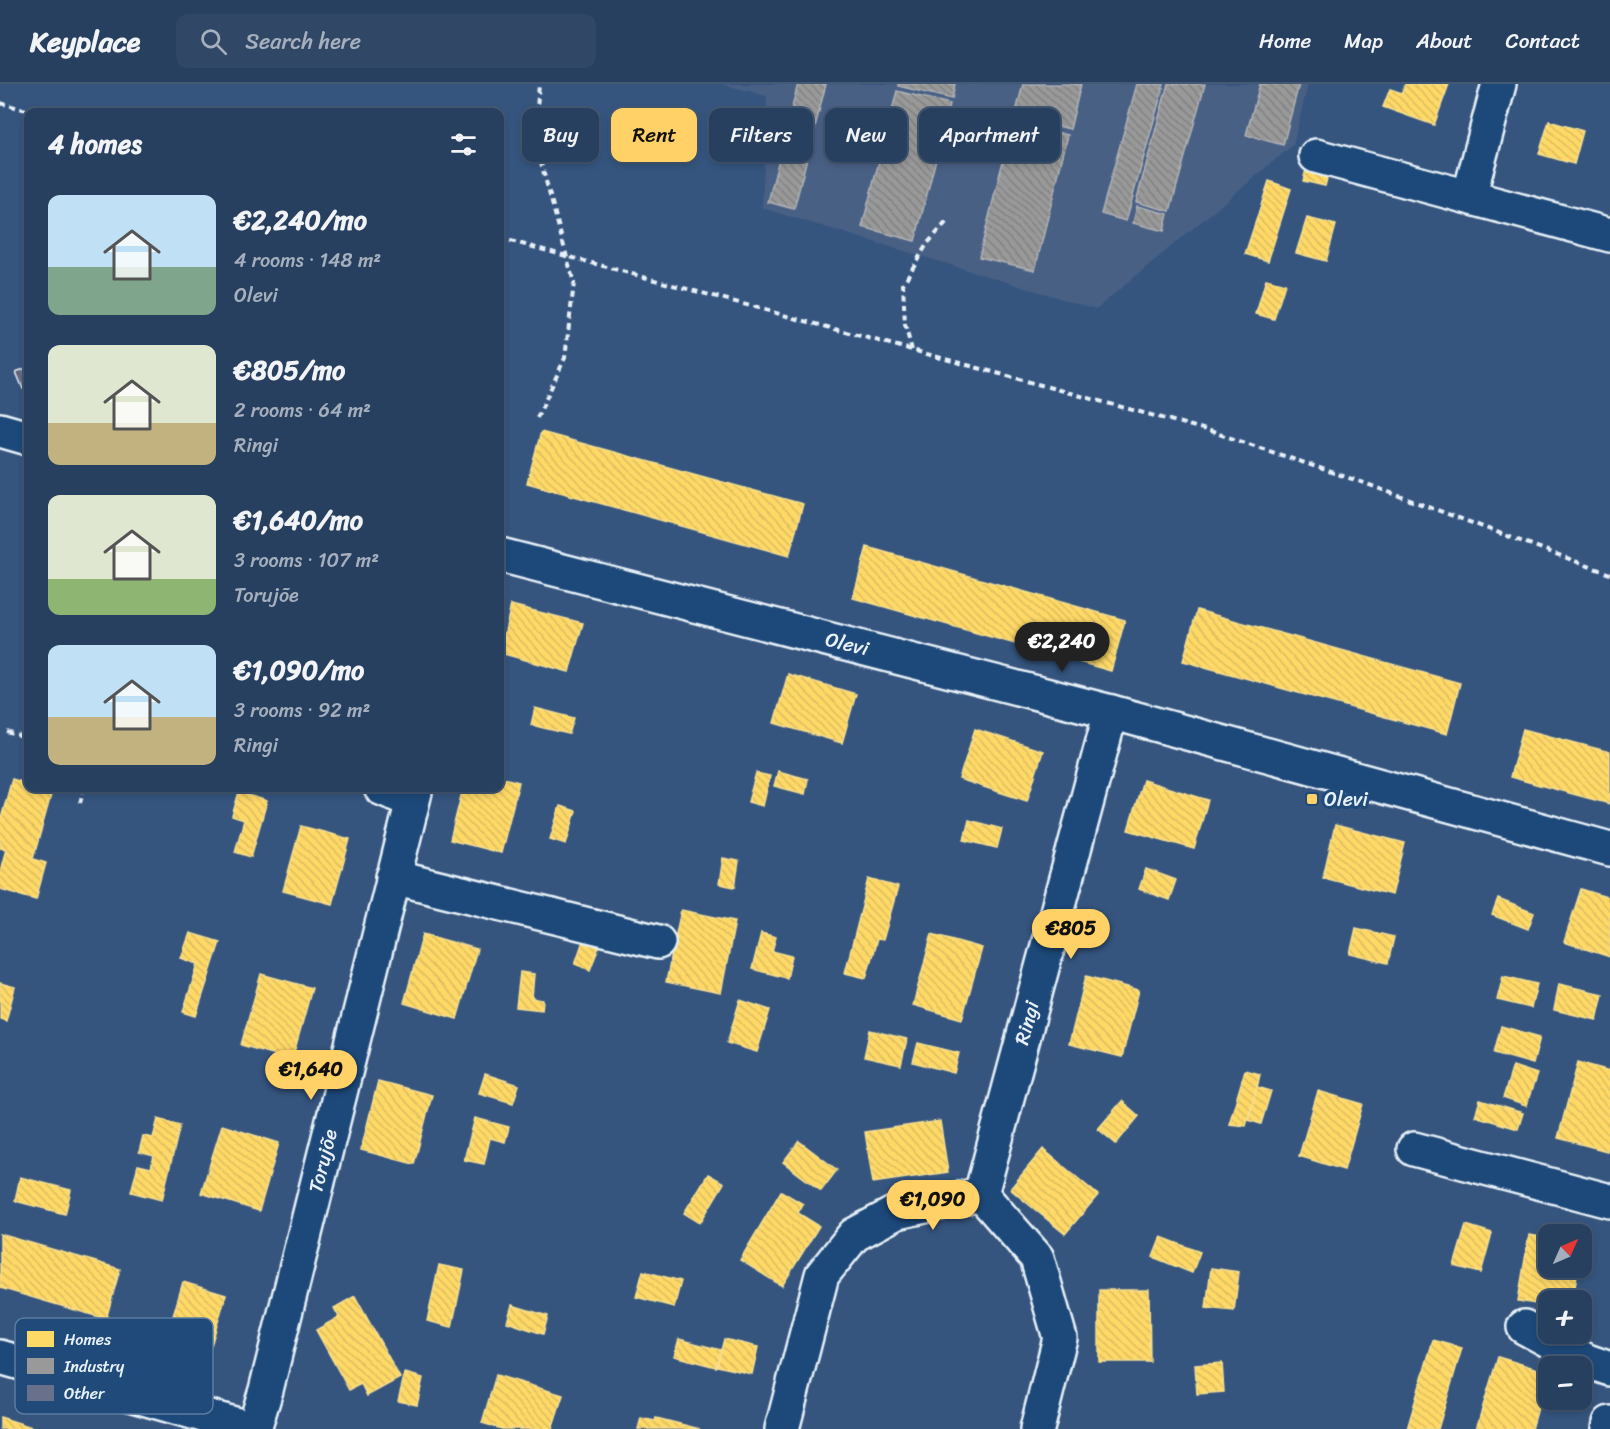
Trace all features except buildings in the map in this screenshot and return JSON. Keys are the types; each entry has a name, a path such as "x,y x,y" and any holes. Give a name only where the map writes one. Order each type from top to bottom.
{"street":[{"path":"1469,197 1499,84"},
{"path":"1316,156 1610,235"},
{"path":"0,430 24,437"},
{"name":"Olevi","path":"504,556 1111,712 1610,849"},
{"name":"Ringi","path":"981,1194 1111,712"},
{"name":"Torujõe","path":"253,1429 266,1390 414,794"},
{"path":"393,877 658,942"},
{"path":"1414,1149 1610,1202"},
{"path":"782,1429 822,1275 854,1235 897,1212 981,1194 1037,1258 1060,1338 1037,1429"},
{"path":"1524,1327 1587,1361 1610,1369"},
{"path":"0,1357 15,1361"},
{"path":"200,1414 253,1429"},
{"path":"1608,1429 1610,1423"}],"path":[{"path":"537,418 565,358 574,283 540,163 537,108 539,84"},
{"path":"0,103 24,109"},
{"path":"912,350 905,325 903,284 927,244 949,219"},
{"path":"504,239 1210,430 1375,487 1610,574"},
{"path":"7,732 24,738"},
{"path":"80,803 83,792"}],"shaded area":[{"path":"721,84 1308,84 1293,145 1096,309 762,208 764,162 813,162 813,108 766,108 767,96"}],"place":[{"name":"Olevi","path":"1312,799"}]}
